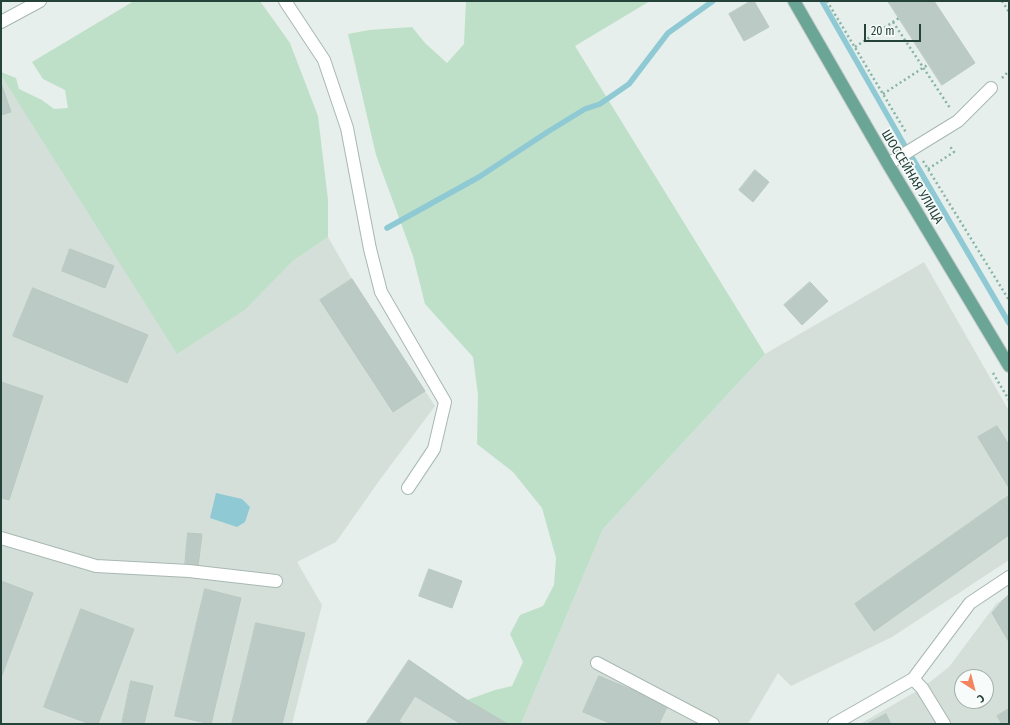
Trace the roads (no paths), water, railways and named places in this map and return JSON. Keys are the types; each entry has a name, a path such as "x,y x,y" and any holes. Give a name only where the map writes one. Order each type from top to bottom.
{"main road":[{"name":"ШОССЕЙНАЯ УЛИЦА","path":"794,1 888,164 1009,366"}],"street":[{"path":"1,22 40,1"},
{"path":"285,1 324,60 347,128 370,249 381,292 444,402 434,449 408,488"},
{"path":"888,164 958,121 991,88"},
{"path":"1,538 96,566 189,571 276,581"},
{"path":"834,724 913,679 970,603 1009,577"},
{"path":"597,663 713,724"},
{"path":"913,679 922,688 944,724"}],"water":[{"path":"216,493 242,499 250,507 245,522 237,527 210,518"}],"waterway":[{"path":"387,228 479,177 549,131 585,109 600,104 629,84 668,33 713,1"},
{"path":"822,1 905,146"},
{"path":"913,159 1009,323"}]}
